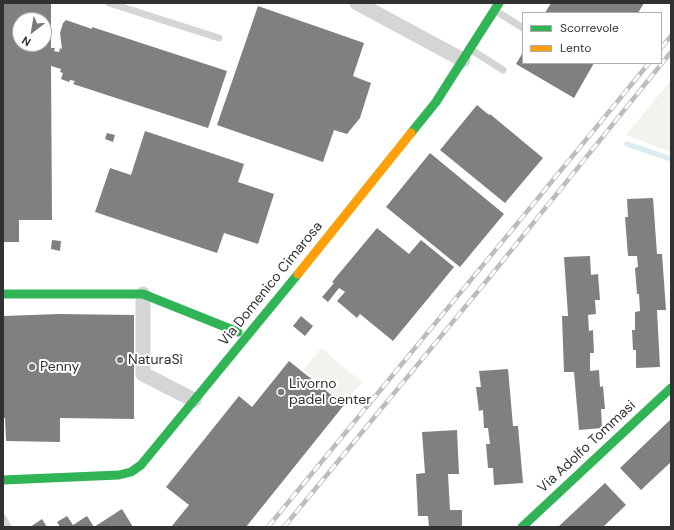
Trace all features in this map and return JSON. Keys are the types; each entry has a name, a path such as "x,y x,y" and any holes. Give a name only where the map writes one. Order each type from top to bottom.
{"street":[{"path":"357,3 466,55"},
{"name":"Via Domenico Cimarosa","path":"3,480 119,475 131,472 144,462 248,336 431,108 497,7"},
{"path":"3,294 143,294 238,332"},
{"path":"143,294 143,374 194,400"},
{"name":"Via Adolfo Tommasi","path":"522,527 671,388"}],"lane":[{"path":"110,3 219,38"},
{"path":"497,7 522,27"},
{"path":"466,55 503,70"},
{"path":"238,332 248,336"},
{"path":"3,518 8,527"}],"shaded area":[{"path":"671,80 671,152 626,135"},
{"path":"321,348 362,382 344,403 303,370"}],"building":[{"path":"3,3 51,3 51,12 12,12 12,52 52,52 52,48 55,48 54,51 59,52 60,48 62,49 60,33 63,23 66,20 227,71 208,128 73,84 75,81 70,80 69,82 61,79 63,73 60,72 61,69 51,66 52,220 19,220 19,242 3,242"},
{"path":"551,3 644,3 639,12 546,12"},
{"path":"258,6 364,43 353,76 371,83 360,118 347,134 334,130 323,162 217,125"},
{"path":"522,54 522,64 593,64 574,98 516,64"},
{"path":"477,105 543,158 505,203 440,150"},
{"path":"145,131 244,164 238,182 274,194 258,244 224,233 217,253 95,212 110,168 131,175"},
{"path":"107,133 115,135 113,142 105,139"},
{"path":"430,153 504,214 460,267 386,207"},
{"path":"653,198 657,254 662,254 666,310 657,310 660,367 636,368 636,350 633,350 632,330 635,330 635,312 640,311 635,268 638,267 637,256 628,256 625,217 628,217 627,199"},
{"path":"377,228 409,254 421,240 454,267 393,341 360,314 357,318 337,301 345,292 339,288 328,302 322,297 334,283 332,282"},
{"path":"52,240 61,241 60,251 51,249"},
{"path":"590,256 591,275 598,274 600,300 595,300 596,314 588,315 589,331 593,330 594,353 590,353 590,371 599,370 600,387 603,386 605,409 601,409 602,428 579,430 574,372 564,372 562,316 568,316 564,257"},
{"path":"60,314 134,315 134,419 60,418 60,442 6,441 5,418 3,418 3,316"},
{"path":"301,316 313,326 305,336 293,326"},
{"path":"289,361 344,405 246,527 171,527 189,505 166,487 239,396 252,407"},
{"path":"508,369 513,426 518,426 523,483 494,485 493,468 488,468 486,444 490,444 488,428 484,428 483,410 479,411 476,387 481,387 479,371"},
{"path":"671,419 671,462 641,490 620,468"},
{"path":"457,430 459,474 448,474 450,510 462,510 462,527 429,527 428,516 418,516 416,474 425,473 422,432"},
{"path":"605,483 626,505 603,527 558,527"},
{"path":"122,509 133,527 94,527"},
{"path":"67,516 73,525 87,516 94,527 60,527 57,522"},
{"path":"42,519 47,527 30,527"}],"waterway":[{"path":"627,144 671,159"}],"railway":[{"path":"662,47 671,36"},
{"path":"662,63 671,52"},
{"path":"268,527 648,64"},
{"path":"284,527 493,273 661,64"}],"traffic: fast":[{"path":"411,133 436,102 499,3"},
{"path":"3,480 119,475 131,472 141,465 298,274"},
{"path":"3,294 143,294 238,332"},
{"path":"522,527 671,388"}],"traffic: slow":[{"path":"298,274 411,133"}],"place":[{"name":"NaturaSì","path":"120,360"},
{"name":"Penny","path":"32,367"},
{"name":"Livorno padel center","path":"281,392"}]}
